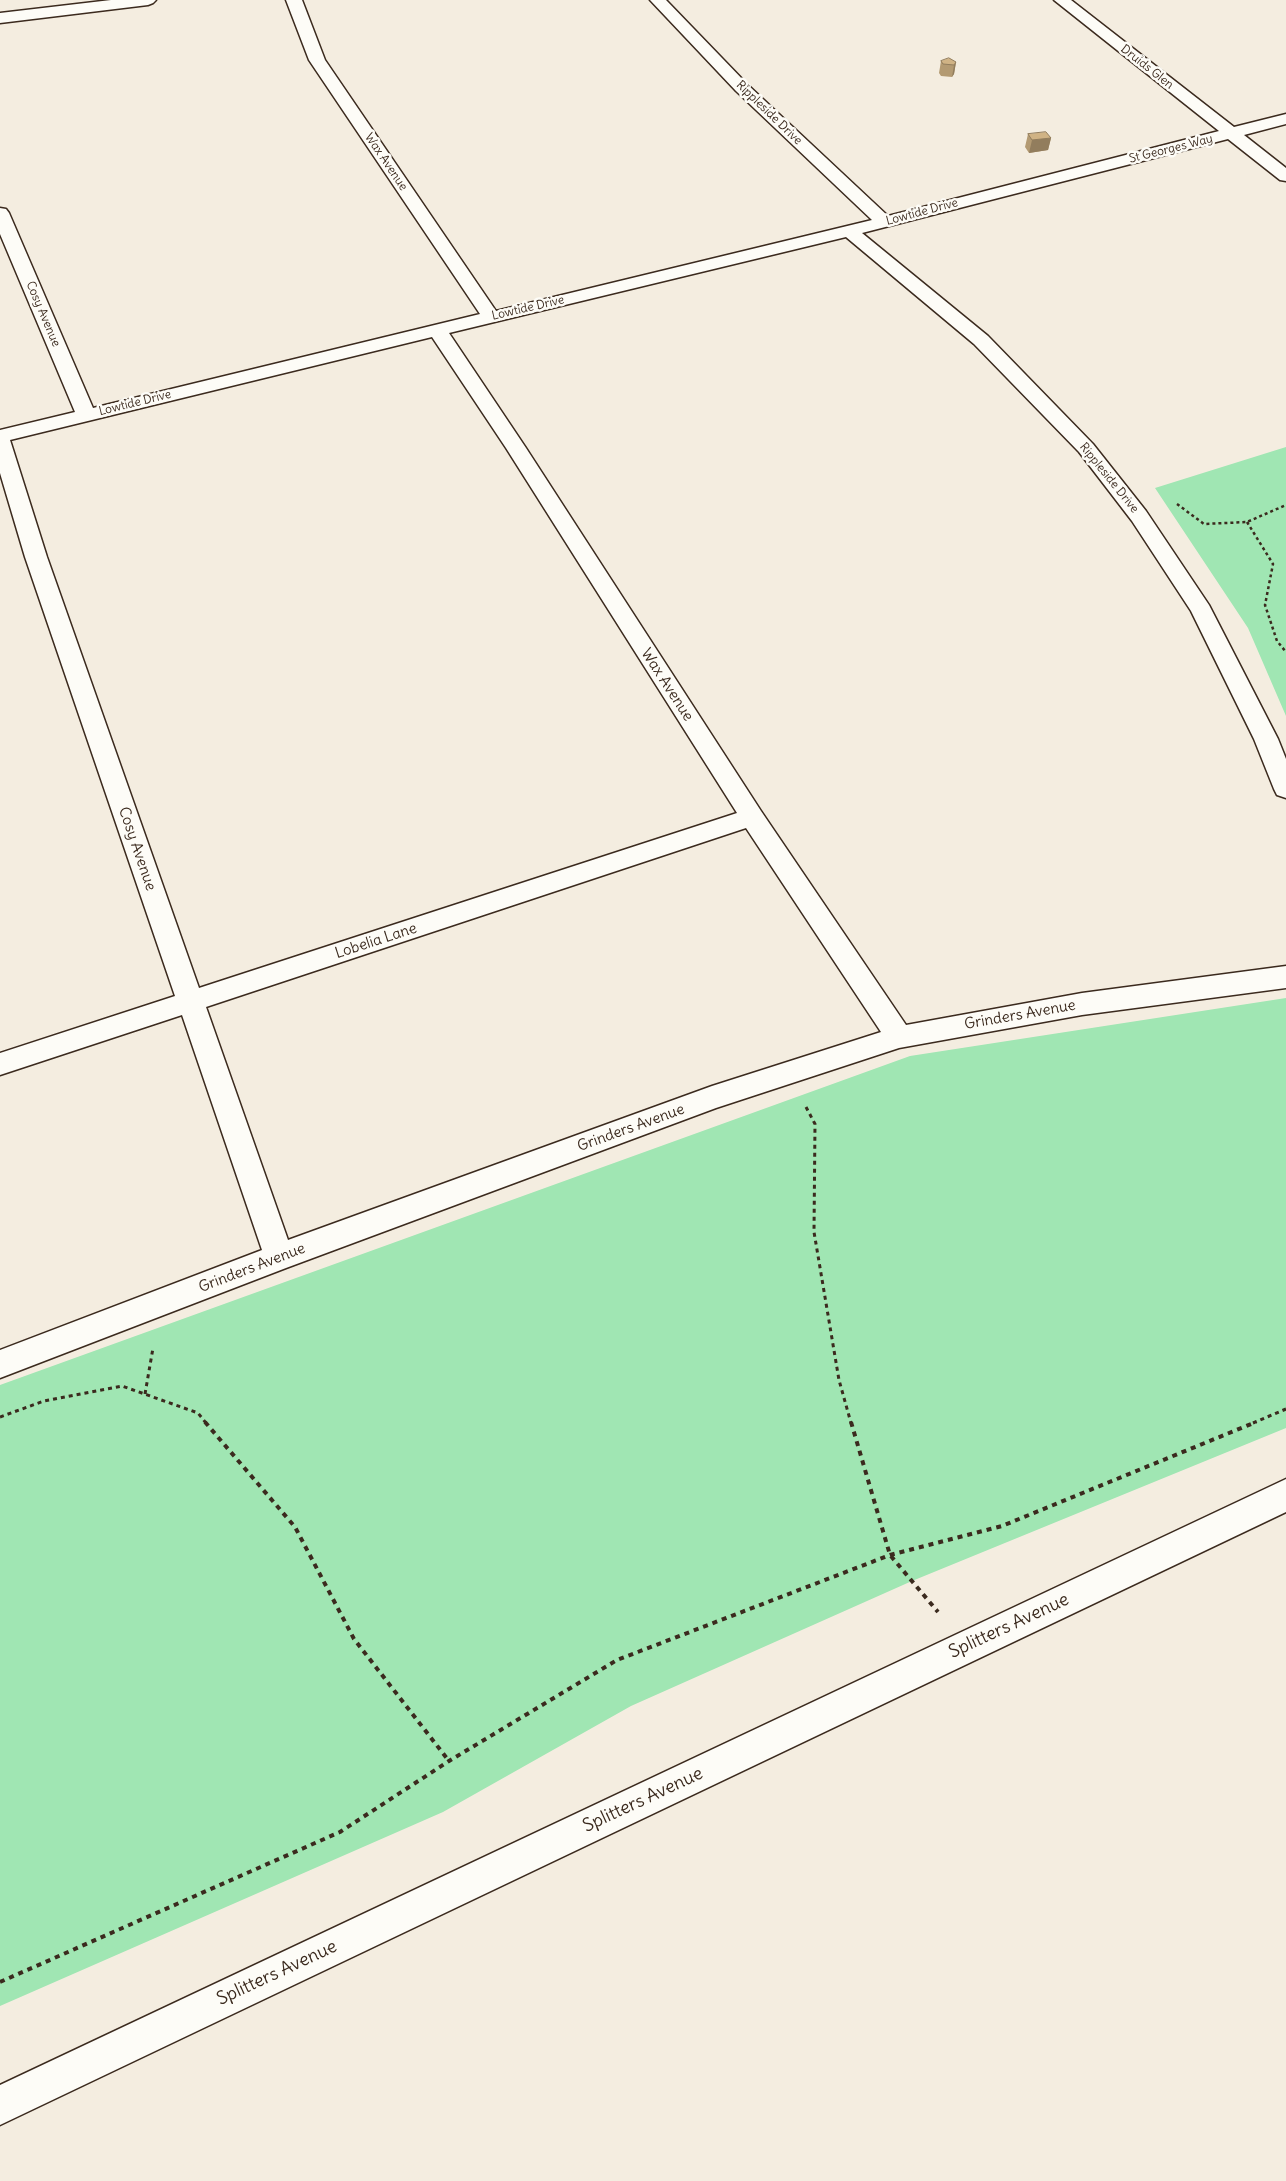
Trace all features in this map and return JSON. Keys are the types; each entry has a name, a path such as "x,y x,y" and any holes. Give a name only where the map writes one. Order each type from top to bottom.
{"street":[{"path":"0,18 148,0"},
{"name":"Wax Avenue","path":"294,0 317,60 491,317"},
{"name":"Rippleside Drive","path":"658,0 742,88 884,222"},
{"name":"Druids Glen","path":"1062,0 1286,176"},
{"name":"St Georges Way","path":"1056,177 1286,119"},
{"name":"Lowtide Drive","path":"0,436 849,231 1056,177"},
{"name":"Cosy Avenue","path":"0,213 86,415"},
{"name":"Rippleside Drive","path":"849,231 981,340 1086,448 1139,516 1202,610 1266,739 1286,789"},
{"name":"Wax Avenue","path":"437,330 516,448 752,817 899,1037"},
{"name":"Cosy Avenue","path":"0,440 36,557 279,1257"},
{"name":"Lobelia Lane","path":"0,1064 752,817"},
{"name":"Grinders Avenue","path":"0,1364 279,1257 712,1098 899,1037 1082,1004 1286,977"},
{"name":"Splitters Avenue","path":"0,2104 1286,1495"}],"path":[{"path":"1176,504 1204,524 1247,522 1286,505"},
{"path":"1247,522 1273,564 1265,605 1276,641 1286,652"},
{"path":"790,1073 815,1124 814,1232 839,1380 890,1555 966,1646"},
{"path":"0,1416 44,1401 122,1386 198,1413 295,1527 354,1639 449,1761"},
{"path":"0,1982 340,1832 449,1761 617,1660 890,1555 1002,1526 1286,1409"}],"green space":[{"path":"1286,447 1286,716 1248,628 1155,488"},
{"path":"1286,998 1286,1428 912,1581 631,1706 443,1812 0,2006 0,1385 910,1056"}],"building":[{"path":"949,58 956,62 954,65 943,64 941,61"},
{"path":"1046,132 1051,138 1032,140 1028,134"}]}
